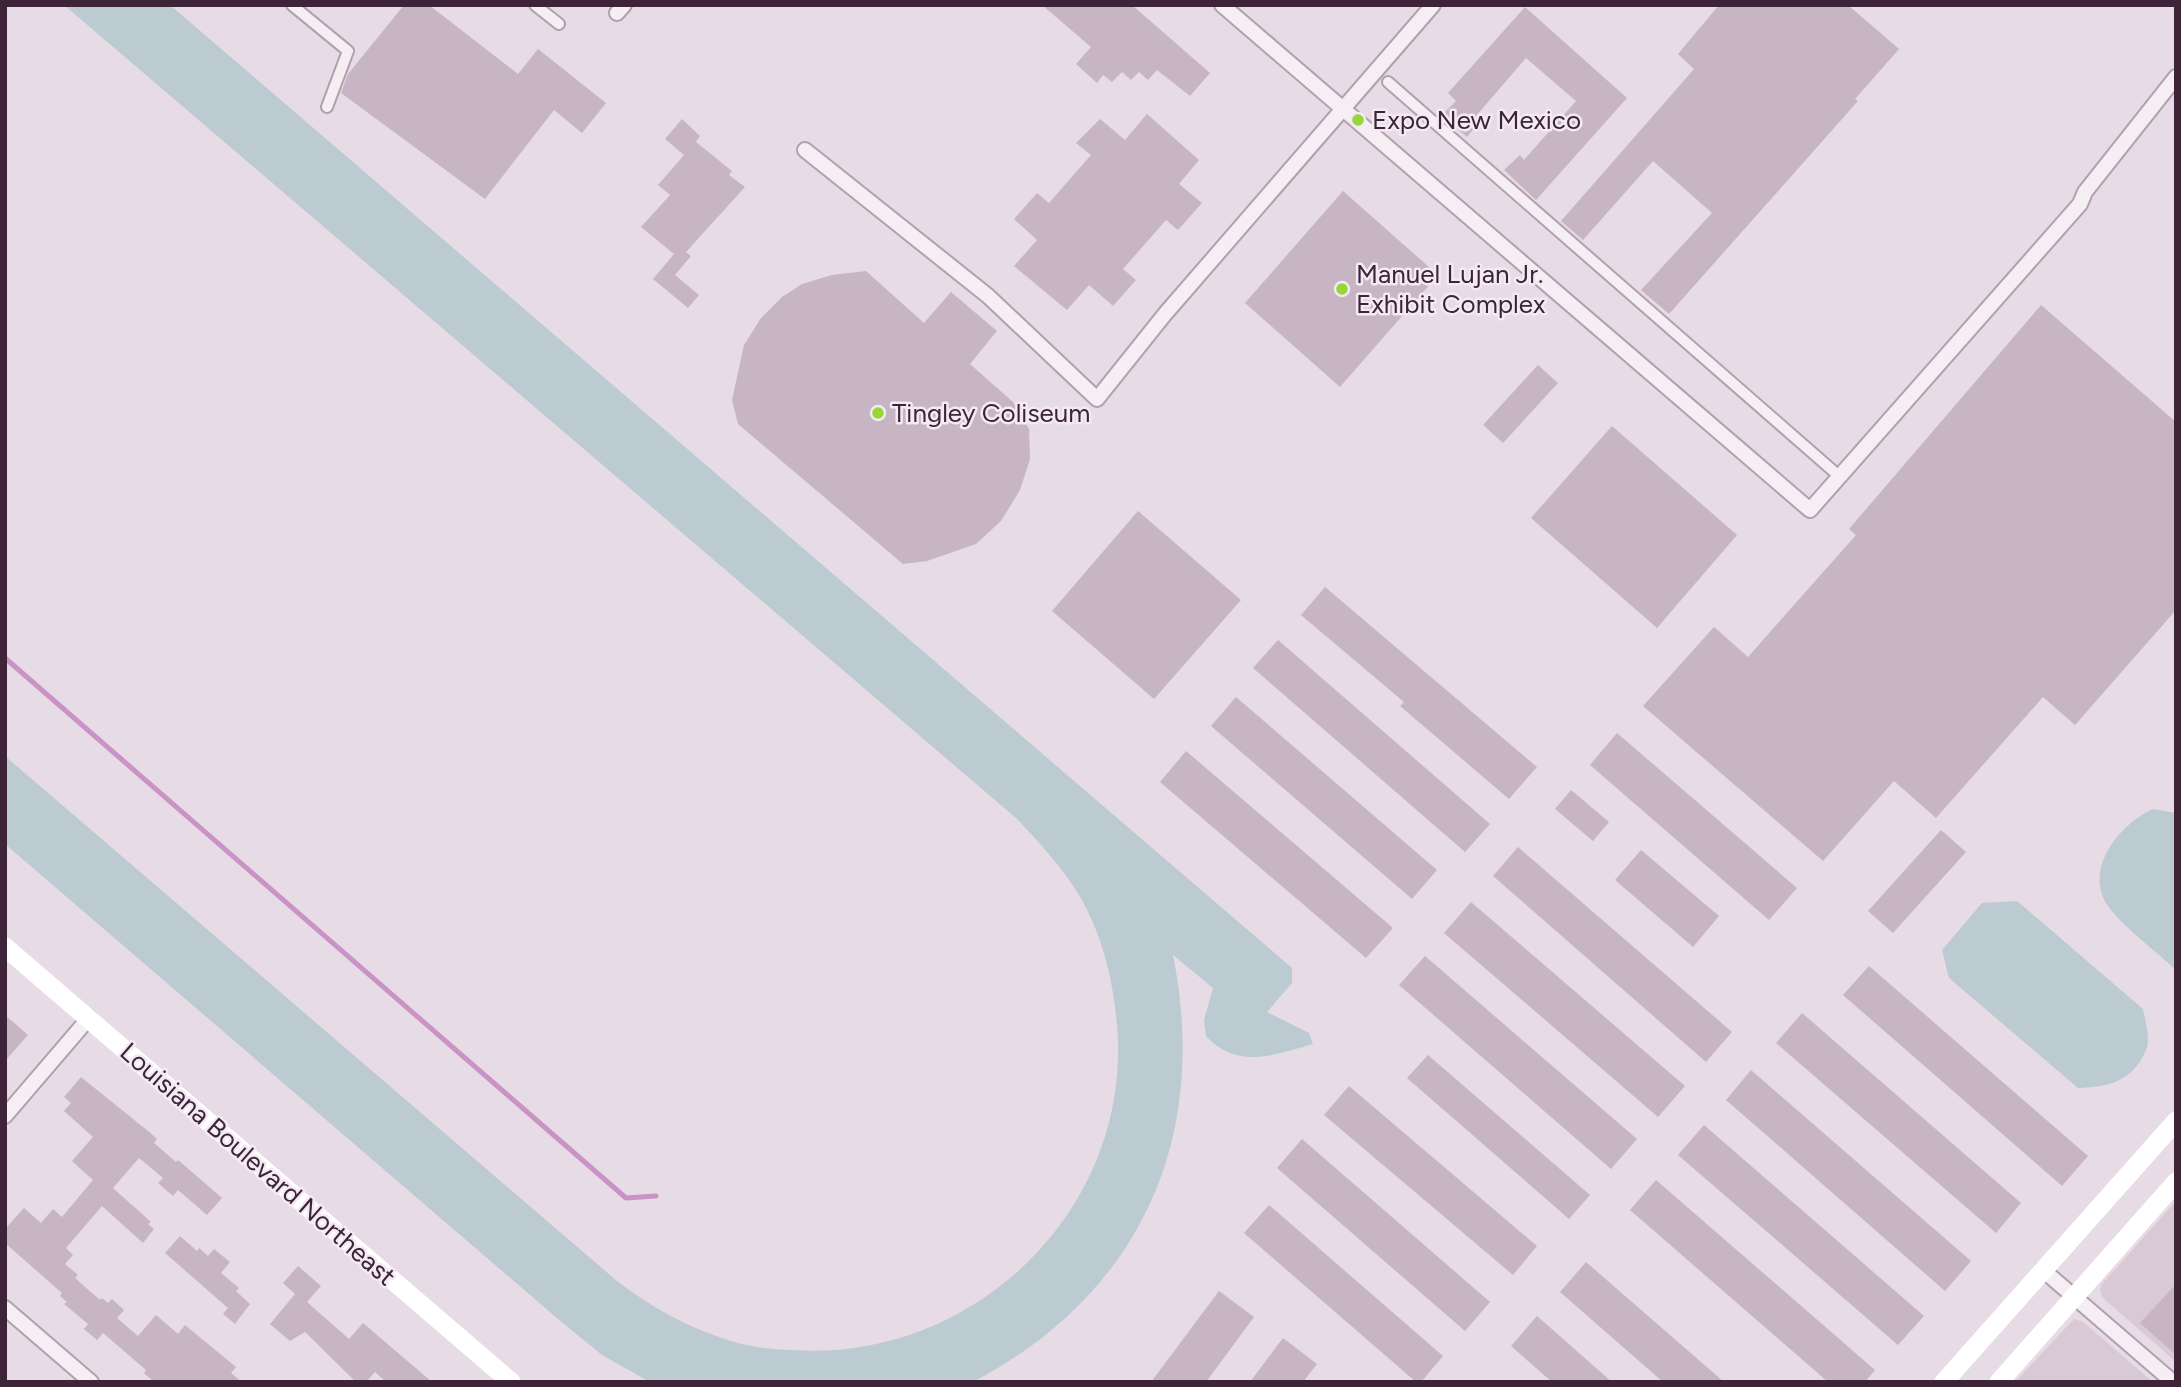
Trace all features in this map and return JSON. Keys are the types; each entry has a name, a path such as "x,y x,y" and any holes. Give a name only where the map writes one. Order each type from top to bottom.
{"main road":[{"name":"Louisiana Boulevard Northeast","path":"5,947 511,1382"},
{"path":"1944,1382 2176,1121"},
{"path":"1999,1382 2176,1182"}],"street":[{"path":"292,5 348,51 327,107"},
{"path":"535,5 559,24"},
{"path":"1223,5 1810,510 2080,204 2085,192 2176,77"},
{"path":"806,150 988,296 1097,399 1166,314 1433,5"},
{"path":"1388,82 1839,476"},
{"path":"5,1116 89,1018"},
{"path":"2043,1270 2173,1382"},
{"path":"5,1308 91,1382"}],"shaded area":[{"path":"64,5 170,5 1292,968 1292,983 1267,1012 1309,1033 1313,1044 1270,1055 1243,1056 1218,1047 1206,1036 1204,1020 1213,988 1173,955 1182,1023 1181,1087 1170,1148 1150,1204 1119,1257 1080,1304 1031,1346 973,1382 650,1382 602,1355 558,1319 5,844 5,756 617,1281 656,1308 684,1322 743,1344 791,1350 856,1348 917,1332 973,1305 1022,1268 1063,1221 1094,1167 1113,1107 1117,1023 1112,985 1096,930 1072,884 1016,818"},
{"path":"2153,809 2176,813 2176,970 2123,923 2108,906 2101,892 2102,863 2109,849 2129,825"},
{"path":"2017,901 2143,1009 2148,1033 2147,1047 2136,1068 2120,1080 2100,1086 2078,1088 1949,978 1942,950 1982,903"},
{"path":"2176,1201 2176,1362 2103,1298 2100,1291 2101,1285"},
{"path":"2074,1319 2083,1322 2153,1382 2015,1382"}],"building":[{"path":"404,5 429,5 518,74 538,49 606,103 582,133 554,110 485,199 341,93 348,74"},
{"path":"1042,5 1132,5 1210,73 1190,96 1157,70 1148,80 1139,72 1131,80 1122,72 1112,82 1103,75 1097,83 1076,64 1091,47"},
{"path":"1719,5 1848,5 1899,49 1855,99 1858,101 1669,314 1641,290 1712,213 1653,161 1583,240 1561,221 1694,69 1678,54"},
{"path":"1525,7 1627,98 1536,200 1504,170 1520,155 1524,160 1576,101 1526,58 1476,116 1481,120 1467,137 1441,116 1456,101 1448,93"},
{"path":"1147,114 1199,160 1179,184 1202,203 1178,230 1166,220 1123,269 1136,280 1113,306 1089,285 1067,310 1014,266 1037,240 1014,219 1037,193 1049,203 1091,155 1076,143 1100,119 1125,140"},
{"path":"682,119 700,136 696,142 732,171 729,175 745,187 686,252 691,256 675,275 699,295 688,308 653,279 674,254 641,227 670,195 658,185 684,155 665,139"},
{"name":"Manuel Lujan Jr. Exhibit Complex","path":"1343,191 1438,275 1340,387 1245,303"},
{"name":"Tingley Coliseum","path":"866,271 924,323 951,292 997,331 970,364 1013,402 1029,429 1030,459 1020,490 1001,521 976,544 927,561 903,564 738,424 732,400 744,345 761,318 782,297 802,284 832,275"},
{"path":"2041,305 2176,422 2176,610 2075,725 2043,697 1936,818 1894,781 1823,861 1643,706 1714,627 1748,657 1856,535 1849,529"},
{"path":"1538,365 1558,383 1503,443 1483,425"},
{"path":"1612,426 1737,535 1657,628 1531,518"},
{"path":"1138,511 1241,600 1154,699 1052,611"},
{"path":"1325,587 1537,767 1509,799 1400,706 1404,702 1301,615"},
{"path":"1278,640 1490,824 1465,852 1253,668"},
{"path":"1236,697 1437,870 1412,899 1211,726"},
{"path":"1617,733 1797,888 1769,920 1590,765"},
{"path":"1186,751 1393,928 1366,958 1160,782"},
{"path":"1571,790 1609,822 1593,841 1555,809"},
{"path":"1941,830 1966,852 1893,933 1868,911"},
{"path":"1518,847 1732,1032 1706,1062 1493,876"},
{"path":"1641,850 1719,916 1693,947 1615,880"},
{"path":"1471,902 1685,1086 1658,1117 1444,933"},
{"path":"1425,956 1637,1139 1611,1169 1399,985"},
{"path":"1869,966 2088,1156 2062,1186 1843,995"},
{"path":"1802,1013 2021,1203 1996,1233 1776,1043"},
{"path":"5,1015 28,1035 5,1061"},
{"path":"1428,1055 1590,1195 1569,1219 1407,1078"},
{"path":"1751,1070 1971,1261 1945,1291 1726,1100"},
{"path":"81,1077 148,1131 157,1139 154,1143 222,1198 207,1215 178,1190 173,1196 158,1183 163,1178 139,1158 113,1188 151,1222 148,1224 154,1229 143,1243 102,1206 66,1248 73,1255 65,1264 78,1275 75,1278 100,1300 102,1298 108,1303 112,1299 124,1310 117,1318 138,1336 156,1315 178,1334 185,1325 236,1367 231,1373 242,1382 154,1382 144,1373 146,1370 103,1333 97,1340 84,1329 88,1324 64,1304 67,1302 60,1296 62,1293 5,1243 5,1229 24,1208 41,1223 53,1209 62,1217 93,1180 72,1161 93,1137 64,1111 71,1103 64,1097"},
{"path":"1349,1086 1537,1246 1513,1275 1324,1115"},
{"path":"1704,1125 1924,1316 1898,1345 1678,1155"},
{"path":"1302,1139 1490,1302 1465,1331 1277,1168"},
{"path":"1656,1180 1875,1370 1865,1382 1828,1382 1630,1210"},
{"path":"1269,1205 1443,1356 1421,1382 1416,1382 1244,1233"},
{"path":"180,1236 197,1251 199,1248 208,1256 214,1249 230,1262 221,1273 239,1288 236,1291 250,1304 235,1324 223,1314 228,1308 165,1253"},
{"path":"1586,1262 1724,1382 1663,1382 1560,1292"},
{"path":"298,1266 321,1286 307,1302 349,1339 363,1323 432,1382 386,1382 375,1372 366,1382 356,1382 305,1332 290,1341 270,1324 295,1294 283,1283"},
{"path":"2176,1284 2176,1355 2140,1323"},
{"path":"1219,1291 1254,1317 1206,1382 1151,1382"},
{"path":"1537,1316 1612,1382 1552,1382 1511,1346"},
{"path":"1283,1338 1317,1364 1303,1382 1250,1382"}],"waterway":[{"path":"5,658 626,1198 656,1196"}],"place":[{"name":"Expo New Mexico","path":"1358,120"},
{"name":"Manuel Lujan Jr. Exhibit Complex","path":"1342,289"},
{"name":"Tingley Coliseum","path":"878,413"}]}
